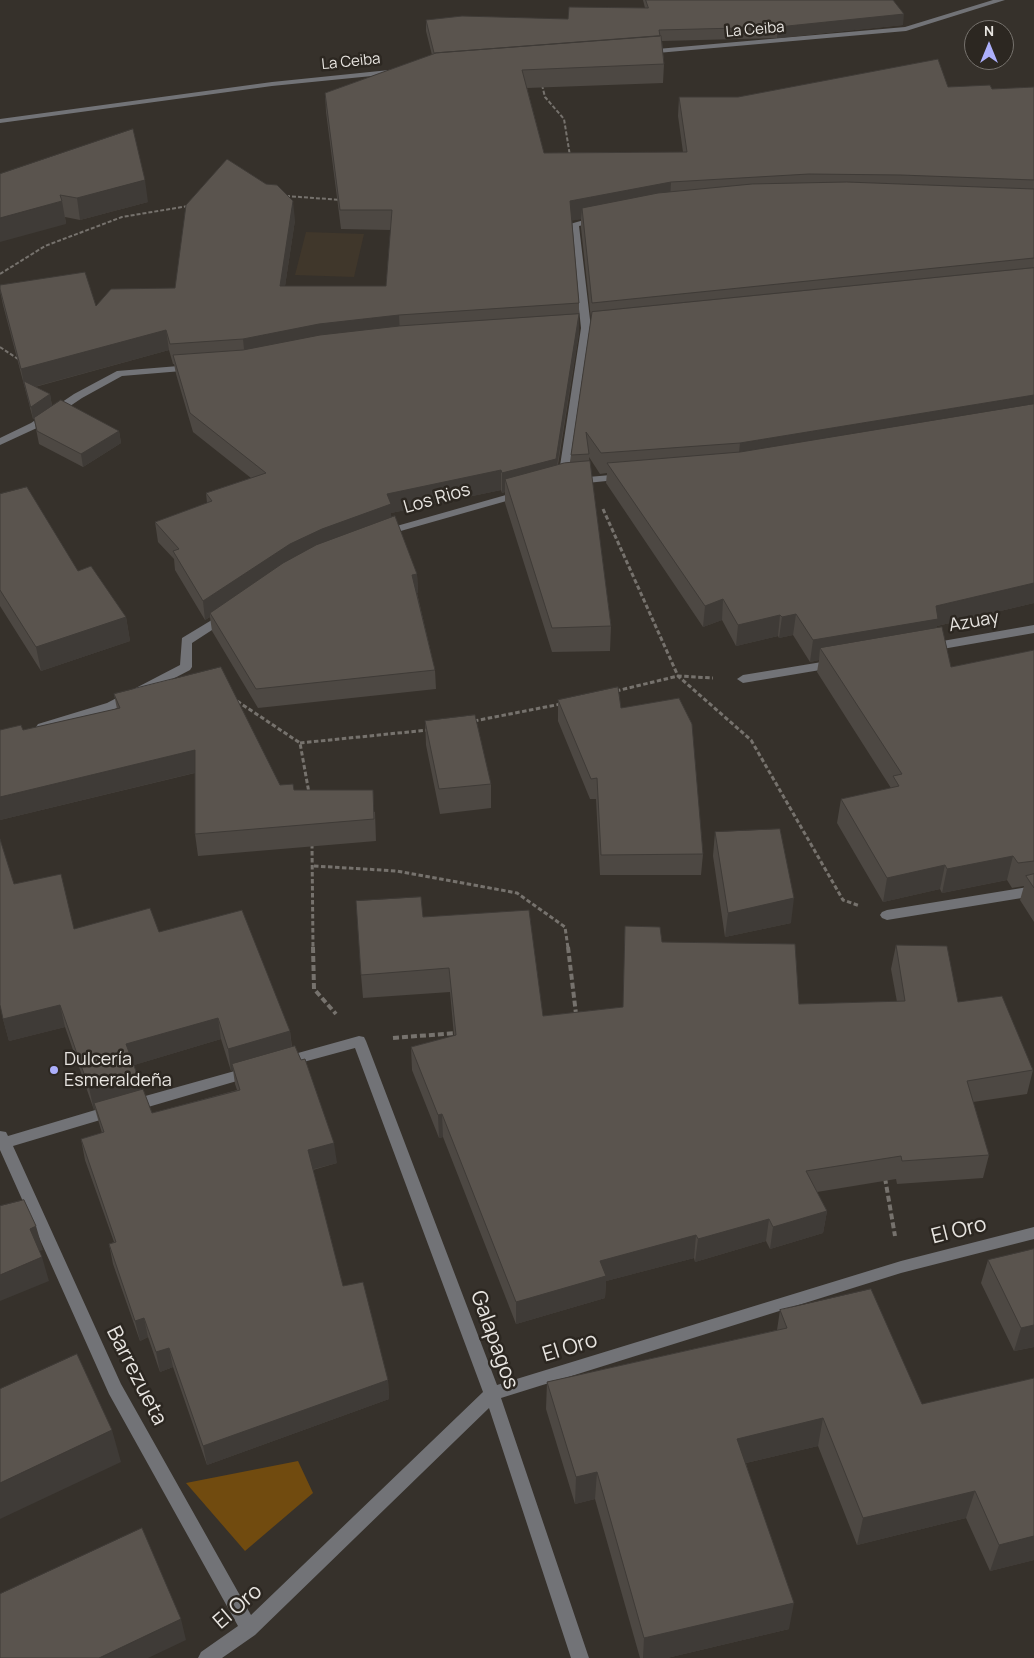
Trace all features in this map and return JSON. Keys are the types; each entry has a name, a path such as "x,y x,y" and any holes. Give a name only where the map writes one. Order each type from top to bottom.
{"street":[{"name":"La Ceiba","path":"632,53 777,42 906,29 1001,0"},
{"name":"La Ceiba","path":"0,121 272,84 408,70"},
{"path":"612,216 574,224 586,328 558,484 630,477"},
{"path":"0,442 35,424 78,396 120,373 197,368"},
{"name":"Los Rios","path":"374,536 534,490"},
{"path":"28,732 111,706 186,667 186,641 231,612"},
{"name":"Azuay","path":"918,649 1034,629"},
{"path":"743,680 850,661"},
{"path":"887,916 1034,891"},
{"path":"1,1140 359,1041"},
{"name":"Galapagos","path":"359,1041 492,1394 580,1658"},
{"name":"Barrezueta","path":"1,1140 115,1389 249,1629"},
{"name":"El Oro","path":"207,1658 249,1629 492,1394 901,1267 1034,1233"}],"path":[{"path":"540,79 545,97 564,119 571,164"},
{"path":"280,196 344,200"},
{"path":"0,274 45,246 122,217 196,205"},
{"path":"0,347 25,363"},
{"path":"558,484 605,510 678,676 751,740 842,900 887,916"},
{"path":"613,692 678,676 743,680"},
{"path":"235,700 300,743 410,734 429,730"},
{"path":"465,723 566,702"},
{"path":"300,743 309,798"},
{"path":"312,837 314,866 314,989 359,1041 458,1033"},
{"path":"314,866 397,871 517,893 565,927 577,1024"},
{"path":"883,1170 901,1267"}],"shaded area":[{"path":"306,232 364,234 354,277 295,275"},
{"path":"298,1461 313,1493 245,1551 186,1483"}],"building":[{"path":"646,0 893,0 904,14 778,27 659,30 660,36 434,53 426,20 462,16 568,19 569,7 648,8"},
{"path":"661,36 664,64 522,70 544,153 687,152 679,97 738,97 938,59 948,87 990,85 992,89 1034,87 1034,180 809,174 671,182 570,201 579,303 399,315 319,324 243,339 170,344 166,330 21,369 0,285 85,272 96,306 111,289 175,288 186,205 227,159 266,184 277,185 293,201 280,286 386,286 392,210 340,210 325,93 436,53"},
{"path":"133,129 145,180 77,198 60,195 62,201 0,218 0,174"},
{"path":"847,182 1034,189 1034,258 592,303 582,208 658,193 752,184"},
{"path":"1034,268 1034,395 740,443 601,453 586,432 589,454 571,455 592,312"},
{"path":"579,314 556,459 502,473 501,470 387,494 391,504 322,529 290,544 203,601 173,551 179,549 155,522 212,501 206,493 266,473 190,413 173,355 243,350 320,335 399,326"},
{"path":"24,381 50,394 31,407"},
{"path":"61,400 119,431 81,454 37,431 34,418"},
{"path":"1034,404 1034,583 936,606 938,619 813,640 796,614 782,617 780,615 738,625 723,599 705,606 607,463 740,452"},
{"path":"590,461 611,626 552,628 505,479 564,463"},
{"path":"27,487 78,571 91,566 126,617 36,647 0,590 0,494"},
{"path":"395,516 417,574 412,575 435,670 256,689 210,613 283,563 316,545"},
{"path":"942,627 951,667 1034,650 1034,861 1018,863 1013,856 947,869 945,865 887,878 841,799 899,786 893,776 902,774 820,648"},
{"path":"221,667 280,785 293,784 294,790 373,790 374,819 195,834 195,750 0,797 0,730 21,725 23,730 120,708 114,694"},
{"path":"618,687 621,708 679,698 692,724 703,854 601,855 597,778 591,779 558,700"},
{"path":"475,715 491,784 439,789 425,721"},
{"path":"780,829 794,898 728,913 715,832"},
{"path":"0,839 14,884 61,874 74,929 150,908 159,932 242,910 290,1031 228,1049 218,1018 126,1044 137,1074 89,1088 60,1005 3,1019 0,1005"},
{"path":"1034,874 1034,888 1026,876"},
{"path":"421,897 423,917 529,910 543,1016 623,1007 625,926 660,927 662,942 795,944 799,1004 905,1001 896,945 947,946 958,1002 1002,996 1033,1070 967,1081 989,1155 902,1161 901,1156 806,1171 827,1211 773,1227 769,1219 698,1239 696,1235 600,1261 606,1276 516,1302 442,1114 438,1115 411,1047 456,1035 449,968 361,975 356,901"},
{"path":"295,1046 301,1060 305,1059 334,1143 308,1150 343,1286 363,1282 388,1380 203,1446 169,1348 156,1352 144,1318 135,1321 109,1244 116,1242 81,1139 104,1132 94,1103 143,1089 152,1113 240,1090 232,1064"},
{"path":"24,1200 36,1226 30,1229 42,1257 0,1275 0,1206"},
{"path":"1034,1249 1034,1325 1021,1328 988,1260"},
{"path":"871,1289 922,1404 1034,1378 1034,1536 999,1545 975,1491 863,1518 823,1418 737,1439 794,1603 644,1638 597,1472 576,1477 547,1382 787,1328 780,1310"},
{"path":"77,1354 112,1430 0,1483 0,1389"},
{"path":"142,1528 181,1619 99,1658 0,1658 0,1594"}],"place":[{"name":"Dulcería Esmeraldeña","path":"54,1070"}]}
